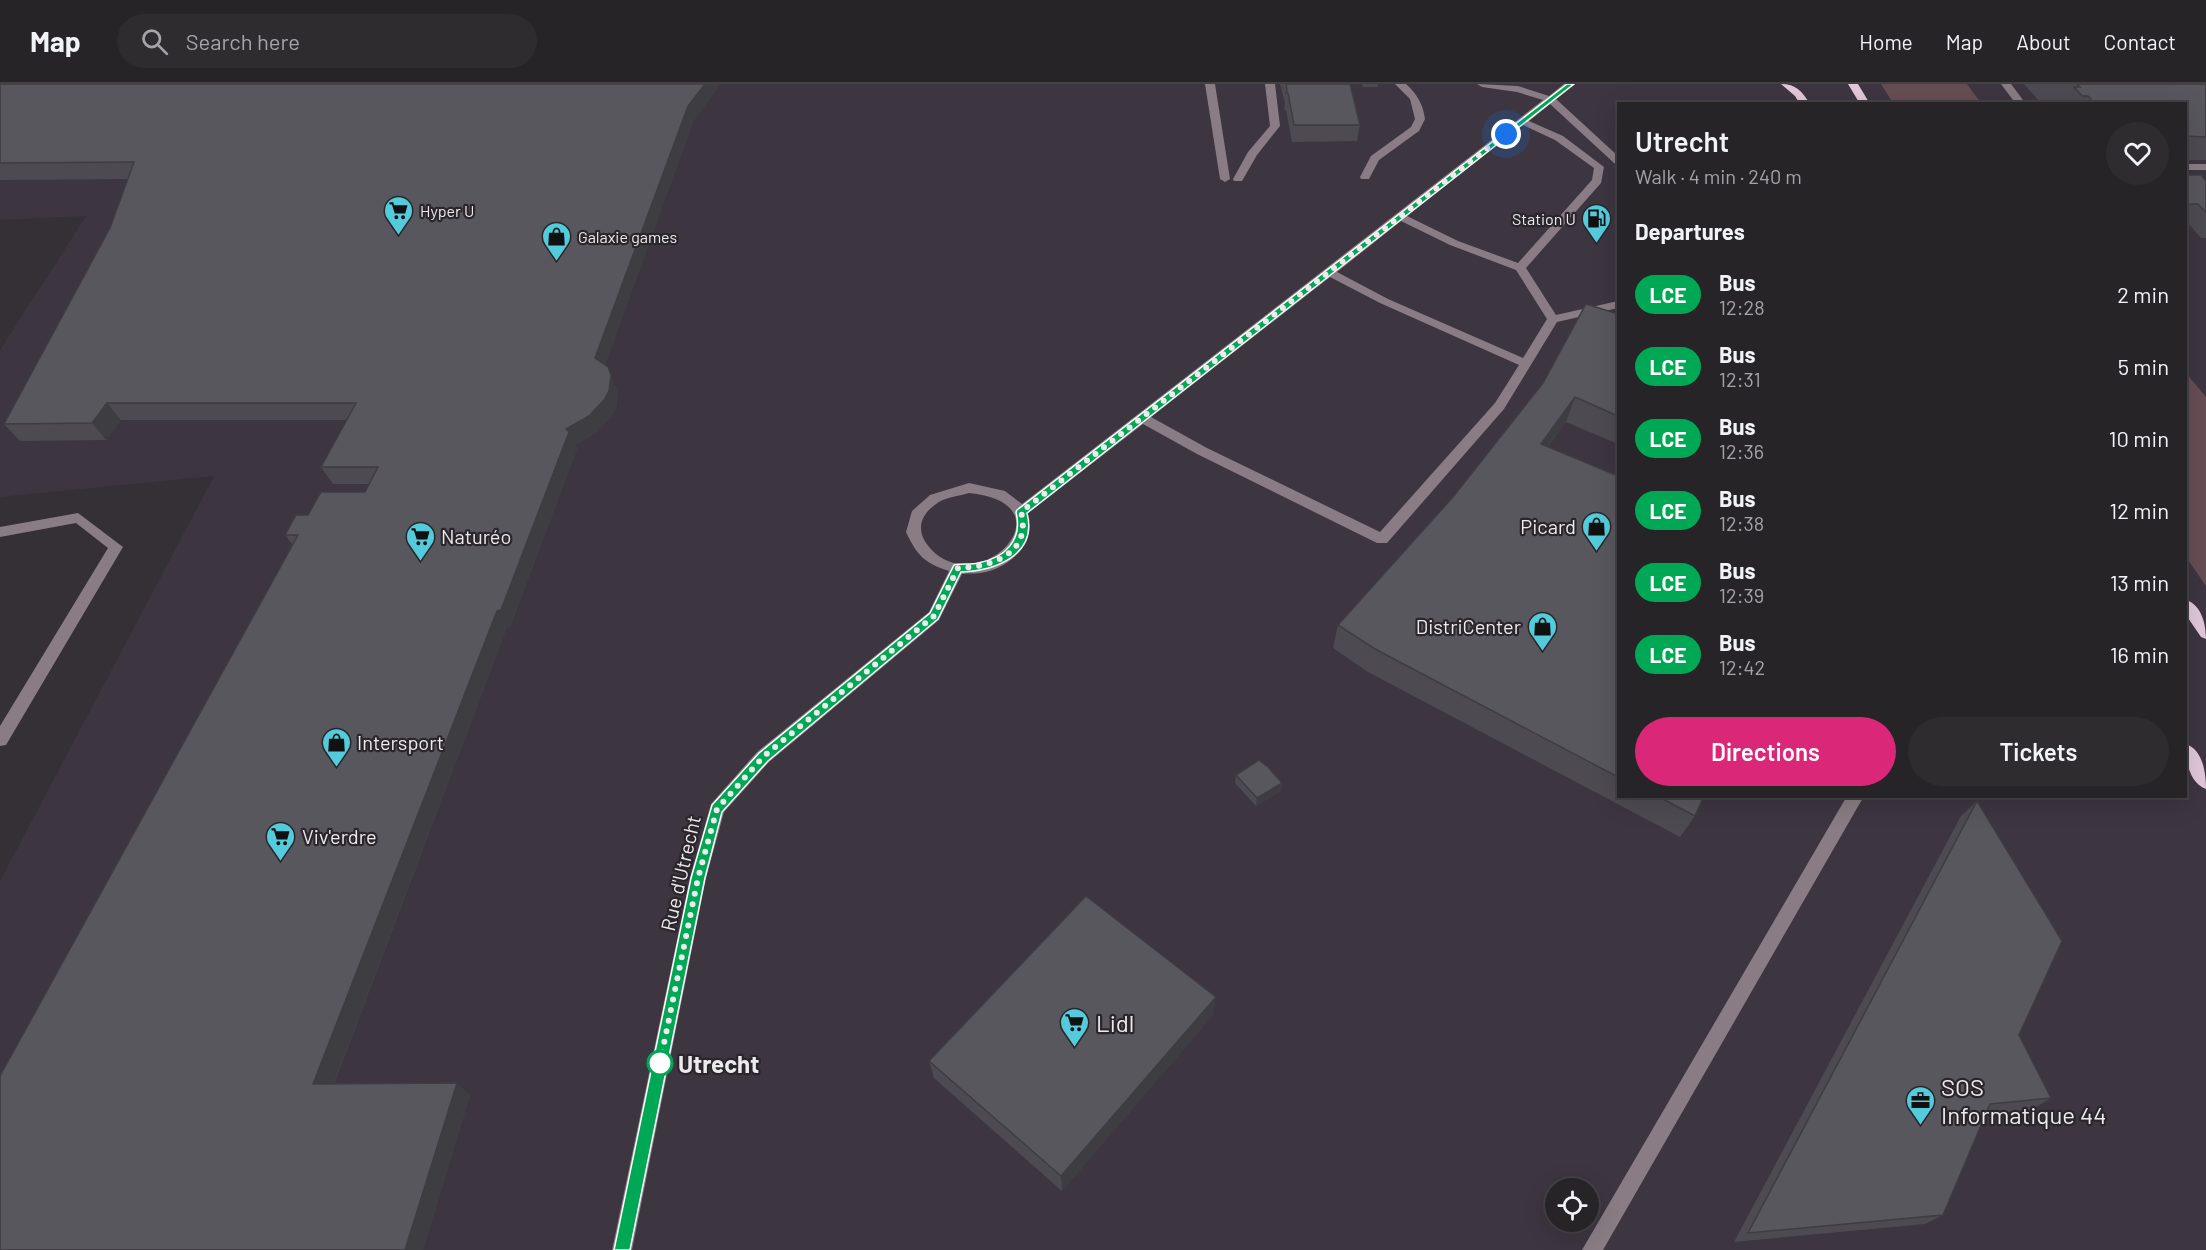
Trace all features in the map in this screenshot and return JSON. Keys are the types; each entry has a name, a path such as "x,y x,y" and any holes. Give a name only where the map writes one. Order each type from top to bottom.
{"main road":[{"path":"1786,84 1799,94 1804,102"},
{"path":"1853,84 1864,102"},
{"path":"2187,606 2206,633"},
{"path":"2187,753 2206,782"}],"street":[{"path":"1210,84 1225,179"},
{"path":"1238,178 1251,154 1275,126 1270,84"},
{"path":"1365,177 1375,159 1415,129 1420,119 1415,99 1408,89 1400,84"},
{"path":"1482,84 1518,89 1550,99 1617,160"},
{"path":"1021,512 1570,84"},
{"path":"2006,84 2020,102"},
{"path":"1520,268 1597,181 1599,167 1559,138 1522,121"},
{"path":"2187,167 2206,167"},
{"path":"1400,217 1454,243 1520,268 1539,294 1553,319"},
{"path":"1329,272 1384,301 1526,364"},
{"path":"1142,418 1202,451 1383,539 1500,406 1553,319 1617,305"},
{"path":"969,488 1000,494 1013,502 1021,512 1024,526 1021,540 1011,552 987,565 958,568 941,564 927,557 917,547 912,535 914,522 927,503 952,491 969,488"},
{"path":"0,532 78,518 116,547 0,740"},
{"name":"Rue d'Utrecht","path":"622,1250 698,878 717,809 763,757 934,616 958,568"},
{"path":"1592,1250 1855,798"}],"shaded area":[{"path":"0,84 2206,84 2206,1250 0,1250 0,881 214,476 0,497 0,350 86,216 0,220"},
{"path":"1881,84 1967,84 1980,102 1892,102"},
{"path":"2187,374 2206,397 2206,586 2187,558"}],"building":[{"name":"Viv'erdre","path":"0,84 705,84 688,106 595,358 608,367 611,375 609,391 589,416 566,429 569,432 501,610 497,611 313,1084 457,1083 405,1250 0,1250 0,1076 298,535 285,535 296,515 308,515 321,492 365,492 378,467 321,467 356,403 107,403 92,423 4,424 110,228 134,162 0,163"},
{"path":"1286,84 1350,84 1360,125 1294,125"},
{"path":"2077,84 2206,84 2206,137 2187,136 2187,102 2093,102 2088,96 2082,96 2074,87 2080,87"},
{"path":"2187,175 2201,175 2206,181 2206,212 2198,204 2187,204"},
{"path":"1586,304 1617,314 1617,416 1575,397 1541,444 1617,476 1617,776 1375,649 1338,625 1453,497 1543,383"},
{"path":"1259,760 1282,783 1257,798 1236,775"},
{"path":"1661,798 1703,798 1695,816"},
{"path":"1977,801 2062,941 2019,1035 2051,1098 1990,1104 1943,1215 1748,1233"},
{"name":"Lidl","path":"1086,896 1216,997 1061,1176 929,1061"}],"bus line":[{"name":"LCE","path":"622,1250 698,878 717,809 763,757 934,616 958,568 977,567 996,562 1011,552 1021,540 1024,526 1021,512 1570,84"}],"place":[{"name":"Hyper U","path":"399,236"},
{"name":"Station U","path":"1597,244"},
{"name":"Galaxie games","path":"557,262"},
{"name":"Picard","path":"1597,552"},
{"name":"Naturéo","path":"420,562"},
{"name":"DistriCenter","path":"1542,652"},
{"name":"Intersport","path":"336,768"},
{"name":"Viv'erdre","path":"281,862"},
{"name":"Lidl","path":"1075,1048"},
{"name":"Utrecht","path":"660,1063"},
{"name":"SOS Informatique 44","path":"1920,1126"}],"route":[{"path":"660,1063 698,878 717,809 763,757 934,616 958,568 977,567 996,562 1011,552 1021,540 1024,526 1021,512 1506,134"}]}
